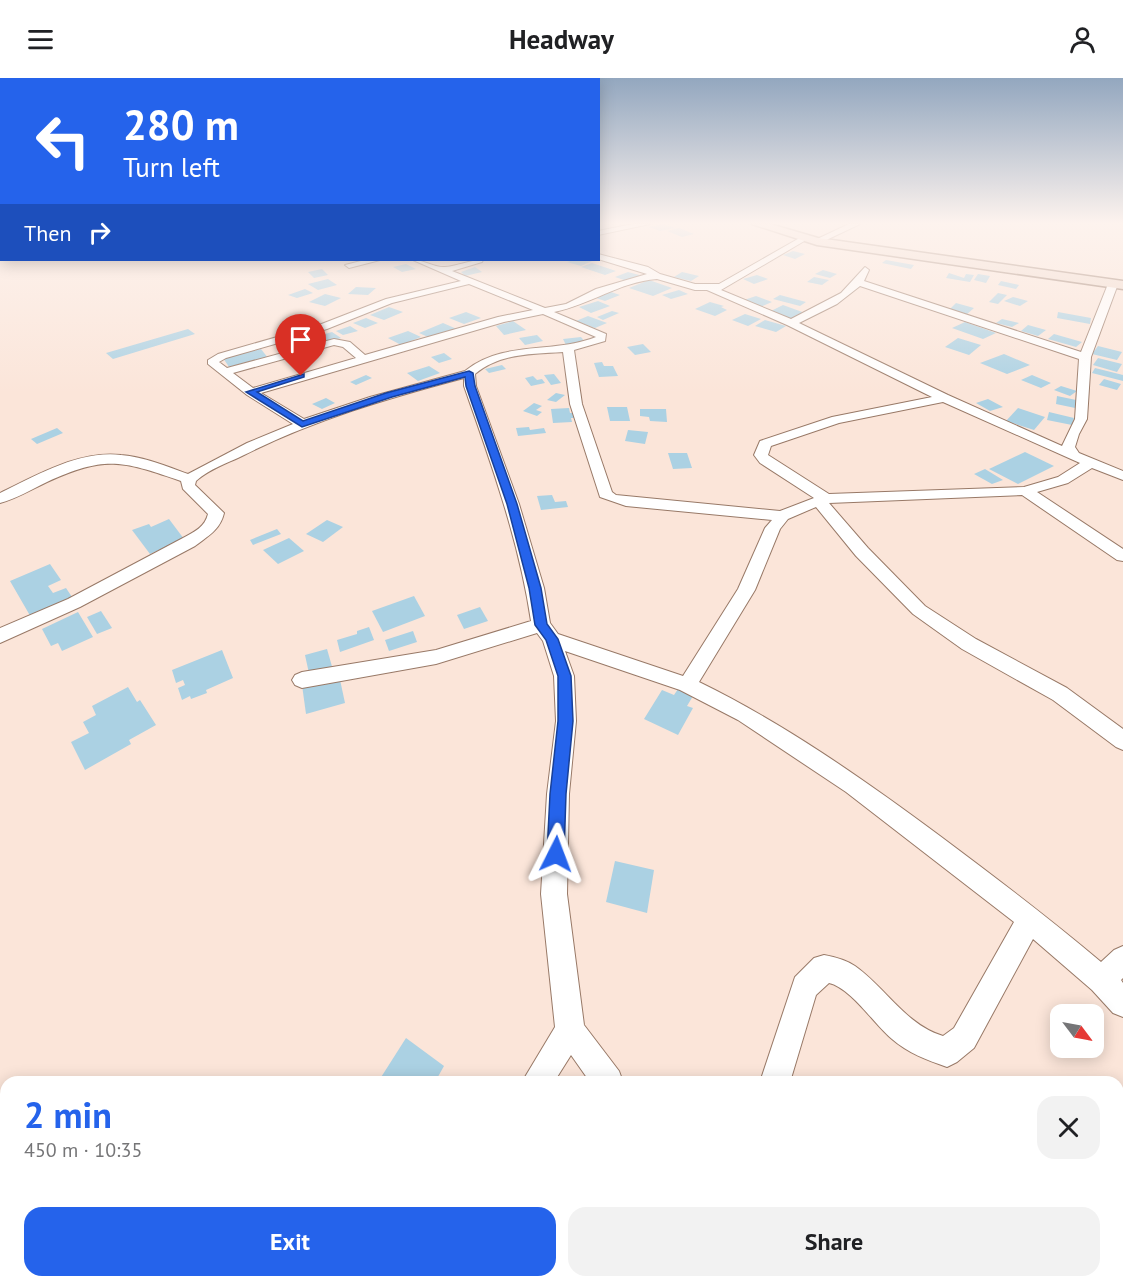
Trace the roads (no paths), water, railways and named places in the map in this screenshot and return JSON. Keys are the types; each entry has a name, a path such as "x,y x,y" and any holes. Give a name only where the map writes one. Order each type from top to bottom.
{"main road":[{"path":"1086,280 1118,285"}],"street":[{"path":"0,499 95,459 112,458 137,462 189,479 267,438 302,424 389,395 469,373 482,362 504,356 596,342 601,339 601,334 464,280"},
{"path":"251,392 502,319 569,306 599,291 640,280"},
{"path":"671,280 686,285 713,288 727,285 734,280"},
{"path":"791,323 816,313 859,284 861,280"},
{"path":"302,424 251,392 212,362 214,359 323,327 389,301 467,282"},
{"path":"859,284 1085,357"},
{"path":"1074,456 1068,447 1072,434 1081,419 1085,357 1118,285"},
{"path":"713,288 711,289 791,323 944,398 1089,464 1123,476"},
{"path":"224,372 334,342 346,345 362,358"},
{"path":"568,347 576,404 605,494 626,502 783,516"},
{"path":"469,373 470,386 515,514 546,632 564,676 566,721 558,794 554,894 570,1030 604,1076"},
{"path":"944,398 836,420 789,434 765,444 761,455 823,500 862,552 919,610 969,645 1060,694 1123,741"},
{"path":"687,685 746,590 773,528 783,516 797,508 823,500 1025,491 1063,480 1089,464"},
{"path":"0,636 74,603 189,542 207,530 214,522 216,513 188,486 189,479"},
{"path":"1025,491 1123,556"},
{"path":"302,680 436,657 546,632 687,685 745,714 854,785 1030,919 1102,980 1123,1003"},
{"path":"777,1076 805,987 824,968 845,974 899,1027 927,1048 947,1052 964,1038 1030,919"},
{"path":"1102,980 1123,959"},
{"path":"541,1076 570,1030"}]}
